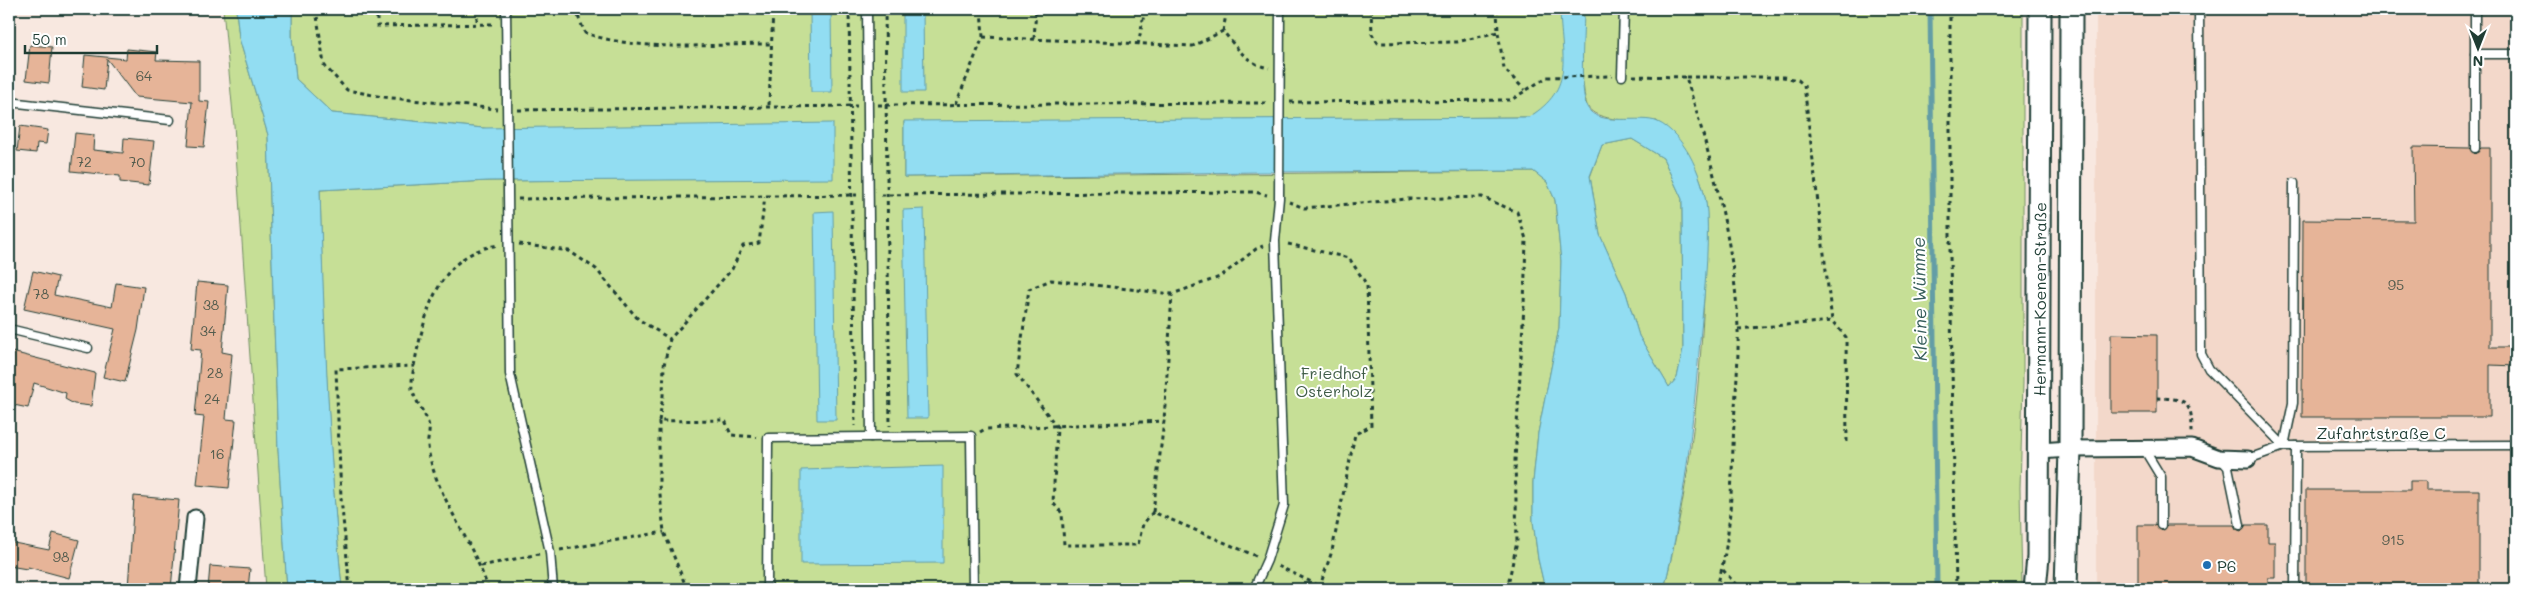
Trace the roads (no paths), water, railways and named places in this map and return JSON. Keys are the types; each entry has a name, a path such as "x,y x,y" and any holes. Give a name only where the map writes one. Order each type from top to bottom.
{"main road":[{"name":"Hermann-Koenen-Straße","path":"2035,589 2038,557 2040,9"},
{"name":"Hermann-Koenen-Straße","path":"2066,589 2070,449 2071,9"}],"street":[{"path":"2038,451 2192,448 2219,458 2248,459"},
{"path":"188,589 195,518"}],"lane":[{"path":"506,9 507,243 510,374 550,552 553,589"},
{"path":"867,9 871,437"},
{"path":"1254,589 1267,560 1284,505 1275,241 1279,198 1280,9"},
{"path":"1622,76 1624,9"},
{"path":"2199,9 2201,354 2209,369 2284,446"},
{"path":"2474,9 2475,148"},
{"path":"2475,54 2516,54"},
{"path":"9,102 170,120"},
{"path":"2284,446 2292,403 2294,183"},
{"path":"9,329 88,348"},
{"path":"767,589 768,438 971,436 973,589"},
{"name":"Zufahrtstraße C","path":"2248,459 2284,446 2516,445"},
{"path":"2295,589 2296,446"},
{"path":"2144,449 2161,477 2161,525"},
{"path":"2219,458 2228,467 2240,525"}],"water":[{"path":"236,9 292,9 292,37 296,79 332,113 483,128 833,123 833,179 488,181 320,190 328,390 342,589 287,589 278,450 268,135 239,38"},
{"path":"810,9 831,9 832,92 811,92"},
{"path":"903,9 923,9 924,92 903,92"},
{"path":"1560,9 1584,9 1583,87 1587,107 1600,117 1651,120 1667,128 1680,140 1689,154 1705,197 1707,212 1707,260 1694,403 1677,527 1664,589 1545,589 1538,559 1533,521 1533,482 1538,433 1559,328 1561,261 1555,200 1547,182 1533,171 1260,172 904,177 904,121 1529,117 1544,106 1554,95 1560,83 1563,57","holes":["1632,139 1663,158 1682,199 1683,349 1677,378 1669,387 1639,336 1626,293 1600,235 1590,176 1602,145"]},
{"path":"924,209 928,418 907,418 903,210"},
{"path":"833,211 836,420 817,420 814,212"},
{"path":"943,466 943,563 801,564 801,470"}],"waterway":[{"name":"Kleine Wümme","path":"1930,9 1937,589"}],"place":[{"name":"P6","path":"2207,565"}],"park label":[{"name":"Friedhof Osterholz","path":"1334,381"}]}
